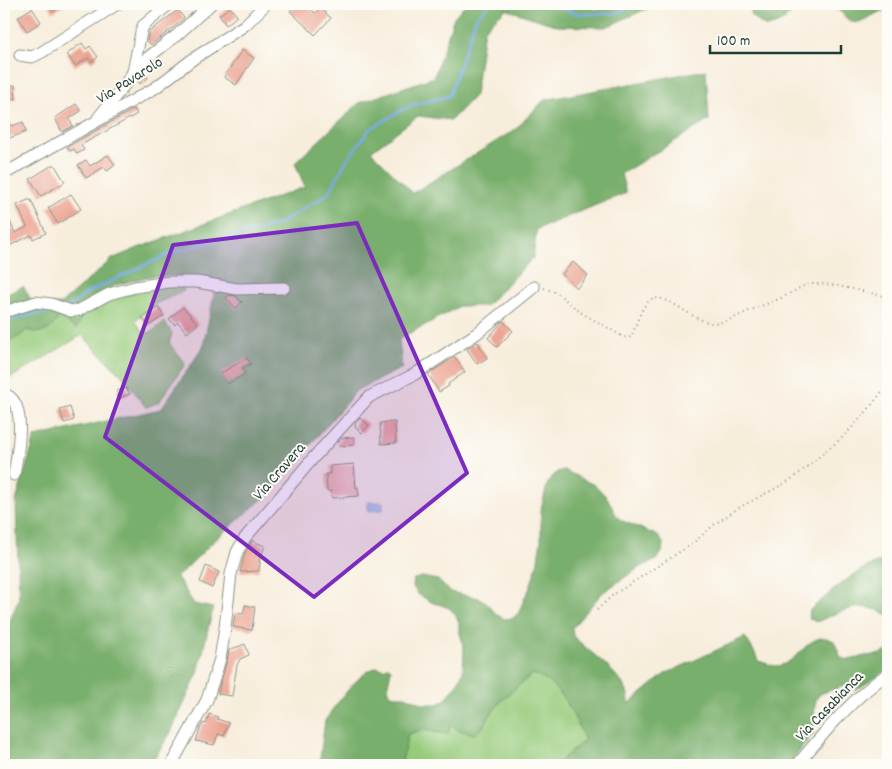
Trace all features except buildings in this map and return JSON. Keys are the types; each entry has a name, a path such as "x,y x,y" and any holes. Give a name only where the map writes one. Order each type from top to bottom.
{"street":[{"path":"20,55 32,57 42,52 117,4"},
{"path":"132,73 143,26 169,4"},
{"path":"95,122 137,66 177,35 211,4"},
{"name":"Via Pavarolo","path":"4,174 155,88 193,59 245,25 266,4"},
{"path":"4,311 36,302 51,304 71,311 79,310 109,294 135,287 168,282 197,282 237,288 284,288"},
{"name":"Via Cravera","path":"171,765 207,700 220,659 231,574 237,552 245,538 315,456 369,397 415,374 476,334 534,287"},
{"path":"4,394 9,396 17,406 20,435 14,475"},
{"name":"Via Casabianca","path":"797,765 851,704 888,674"}],"path":[{"path":"534,287 546,288 557,293 580,312 624,338 629,338 632,335 645,304 651,299 658,298 667,301 696,318 712,323 725,322 804,286 814,284 888,297"},
{"path":"597,610 613,595 692,544 715,524 740,507 796,476 844,436 888,384"}],"highlighted area":[{"path":"357,223 467,473 314,597 105,437 173,245"}],"green space":[{"path":"466,4 586,4 596,10 611,4 657,4 606,27 558,26 506,9 484,29 475,95 451,120 418,116 371,151 413,193 516,129 544,100 706,70 709,120 621,174 626,193 537,229 533,258 486,306 460,306 399,339 402,368 357,390 267,495 214,541 177,577 194,604 213,608 198,673 170,734 150,765 4,765 4,636 19,598 16,501 35,437 161,409 203,347 216,286 206,279 188,276 151,276 116,285 85,302 89,310 83,314 76,329 60,316 50,328 43,332 27,330 11,340 4,339 4,296 23,286 34,305 61,304 112,259 305,187 295,163 359,103 434,77 454,17"},
{"path":"750,4 888,4 888,10 879,12 865,20 852,22 836,9 815,7 796,12 787,16 780,23 766,27 752,17"},
{"path":"181,284 184,291 157,303 135,321 144,333 152,332 164,322 172,333 169,343 185,364 159,402 146,407 123,377 82,335 4,382 4,339 8,340 27,330 39,333 60,315 69,324 106,298"},
{"path":"564,470 594,485 607,497 620,520 658,536 663,543 662,552 657,560 640,567 602,593 572,628 573,636 611,670 624,685 629,704 665,674 745,637 758,661 776,666 790,661 813,641 819,638 826,638 834,641 841,658 849,660 882,654 888,650 888,670 856,690 843,687 819,695 815,703 813,733 789,765 555,765 585,740 571,711 559,692 543,678 533,674 501,702 475,734 458,730 451,724 448,734 422,730 408,734 401,765 319,765 325,721 353,684 366,672 377,667 386,668 389,666 391,670 388,684 389,693 396,696 405,696 424,704 438,704 445,700 456,686 463,672 464,647 459,630 459,622 449,608 433,603 418,594 413,587 414,579 422,577 438,580 450,592 479,598 486,602 497,615 505,619 513,618 519,612 537,566 541,541 541,509 547,485 557,472"},
{"path":"888,559 888,615 881,611 862,607 842,611 816,622 809,618 810,610 842,584 863,569"},
{"path":"533,674 543,678 559,692 571,711 585,740 555,765 401,765 408,734 422,730 447,734 451,724 482,729 504,698"}],"water":[{"path":"368,502 383,502 383,510 368,511"}],"waterway":[{"path":"68,307 90,291 171,253 277,225 329,193 346,161 370,129 409,106 449,96 476,18 489,4"},
{"path":"550,4 578,14 614,14 637,4"},
{"path":"768,4 774,9 787,4"},
{"path":"4,321 59,311"}]}
